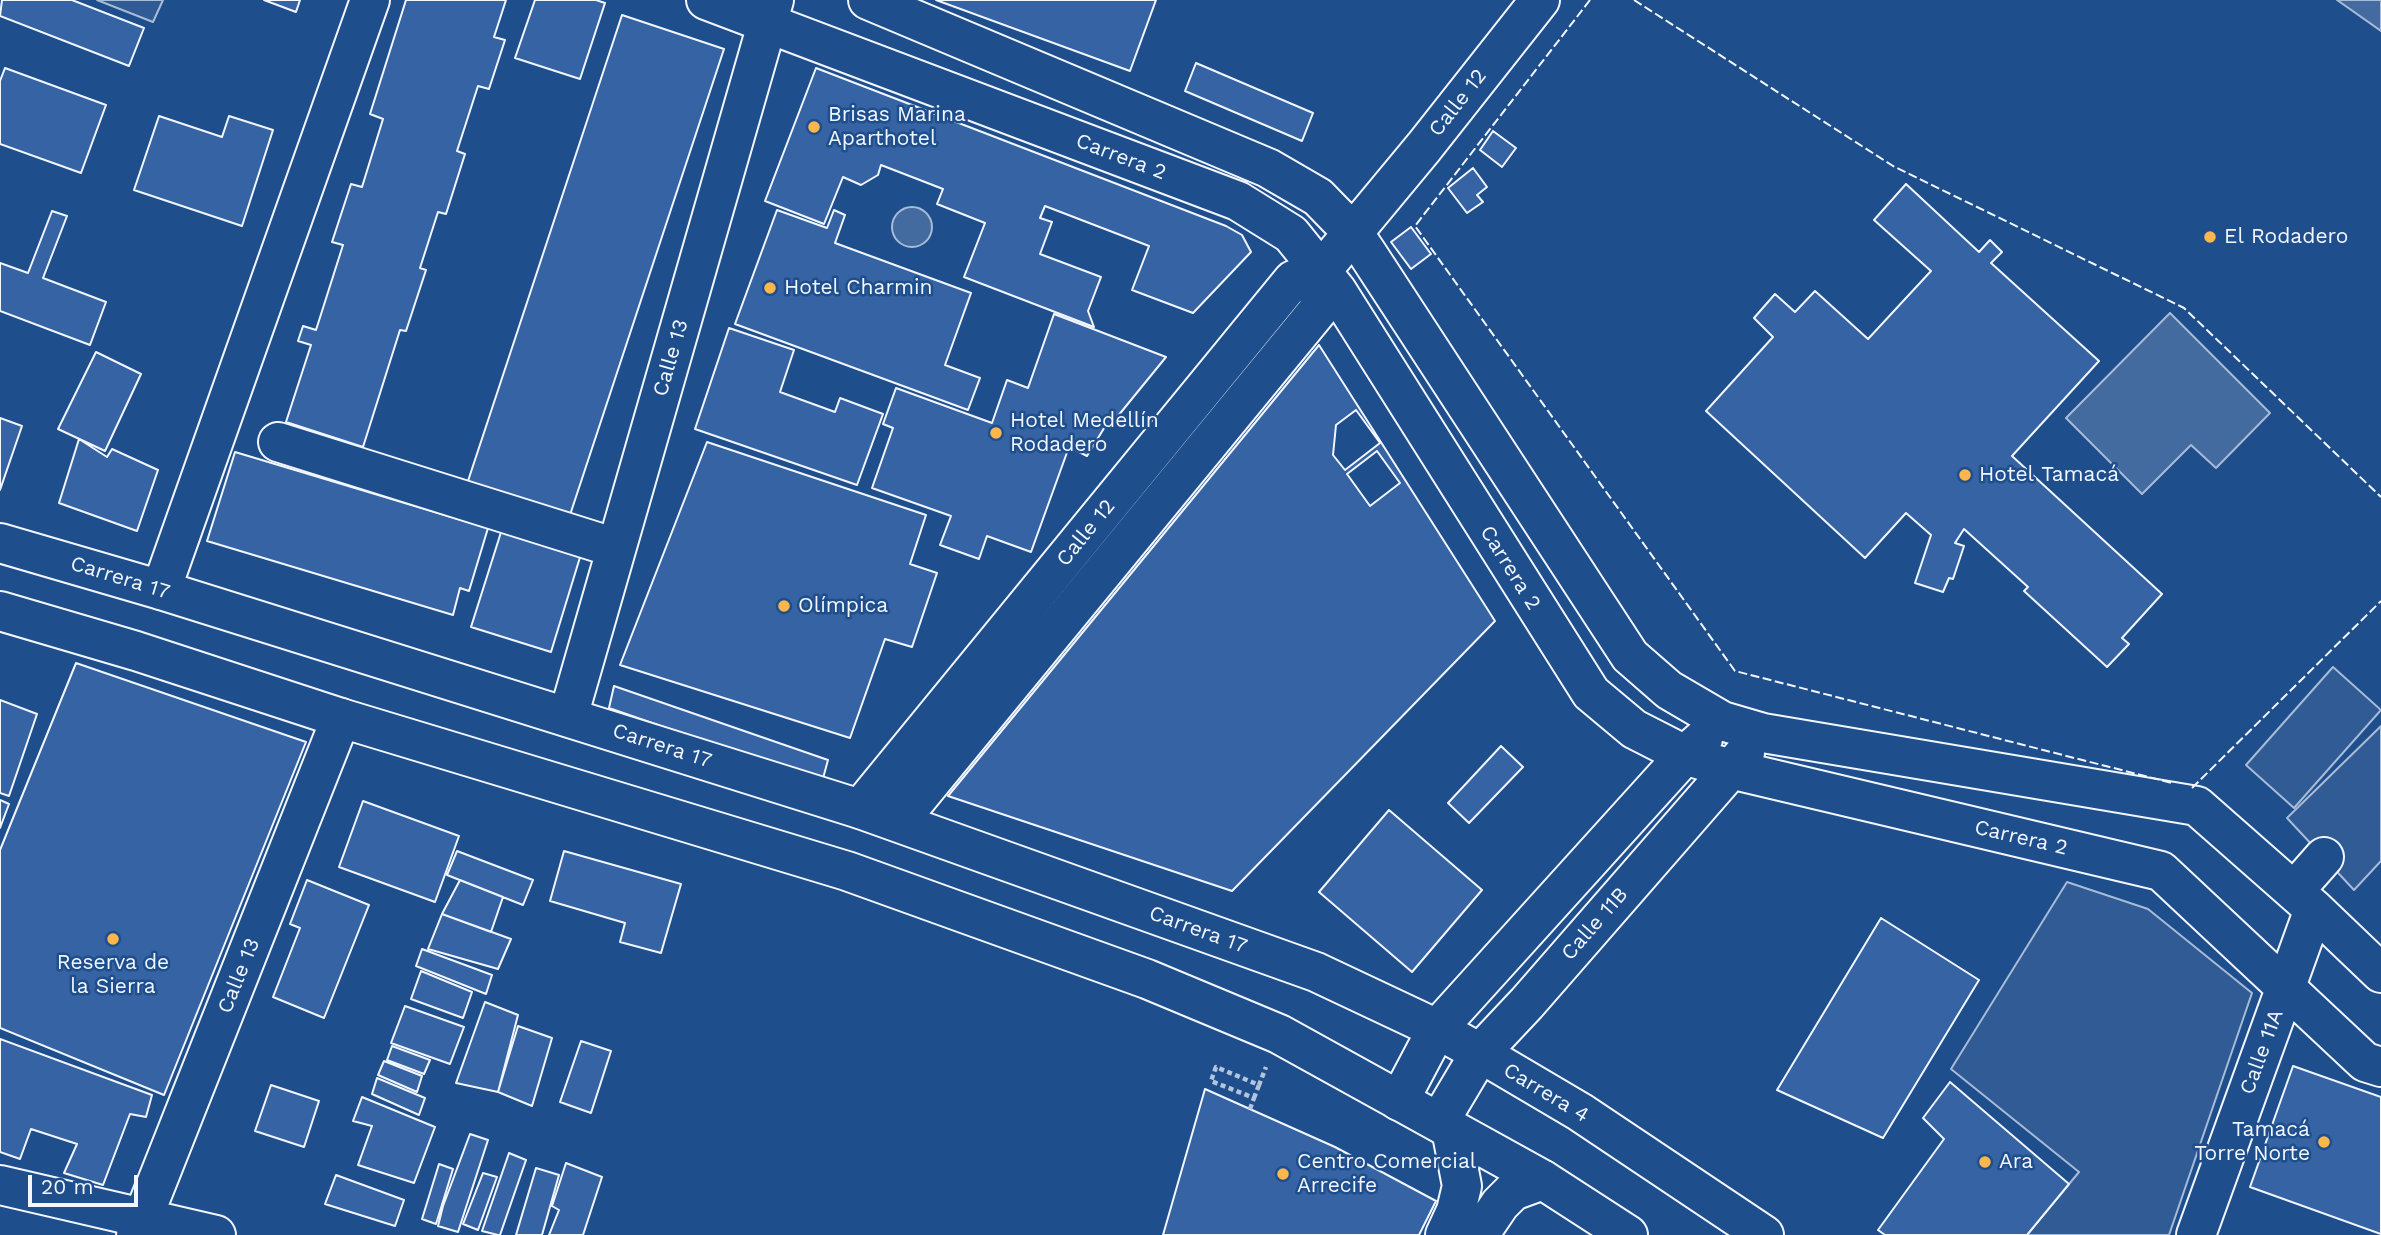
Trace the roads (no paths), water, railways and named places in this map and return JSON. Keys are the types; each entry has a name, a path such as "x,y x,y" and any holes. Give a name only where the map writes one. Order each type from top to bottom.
{"street":[{"path":"161,590 370,0"},
{"name":"Carrera 2","path":"706,0 770,12 1238,201 1291,234 1322,271 1591,693 1634,729 1685,755 1730,769 2161,871 2285,989 2376,1063"},
{"path":"868,0 1268,168 1318,197 1354,234 1577,571 1630,656 1669,690 1722,721 1763,733 2197,806 2304,900 2381,974"},
{"name":"Calle 12","path":"860,809 1293,280 1322,271 1540,0"},
{"name":"Calle 13","path":"568,717 770,12"},
{"name":"Calle 12","path":"898,822 1319,309 1322,271"},
{"path":"278,442 616,548"},
{"name":"Carrera 17","path":"0,543 161,590 860,809 1316,972"},
{"path":"0,611 136,651 341,718 847,871 1147,979 1279,1034 1543,1180 1628,1235"},
{"name":"Calle 13","path":"139,1226 341,718"},
{"path":"1399,1101 1437,1029 1685,755 1722,721"},
{"name":"Calle 11B","path":"1445,1125 1480,1053 1763,733"},
{"path":"2304,900 2324,857"},
{"name":"Calle 11A","path":"2196,1235 2285,989 2304,900"},
{"name":"Carrera 4","path":"1316,972 1437,1029 1480,1053 1580,1112 1764,1235"},
{"path":"1445,1125 1462,1186 1456,1211 1445,1235"},
{"path":"1479,1235 1500,1204 1513,1191 1543,1180"},
{"path":"0,1185 139,1226 216,1235"}],"place":[{"name":"Brisas Marina Aparthotel","path":"814,127"},
{"name":"El Rodadero","path":"2210,237"},
{"name":"Hotel Charmin","path":"770,288"},
{"name":"Hotel Medellín Rodadero","path":"996,433"},
{"name":"Hotel Tamacá","path":"1965,475"},
{"name":"Olímpica","path":"784,606"},
{"name":"Reserva de la Sierra","path":"113,939"},
{"name":"Tamacá Torre Norte","path":"2324,1142"},
{"name":"Ara","path":"1985,1162"},
{"name":"Centro Comercial Arrecife","path":"1283,1174"}]}
